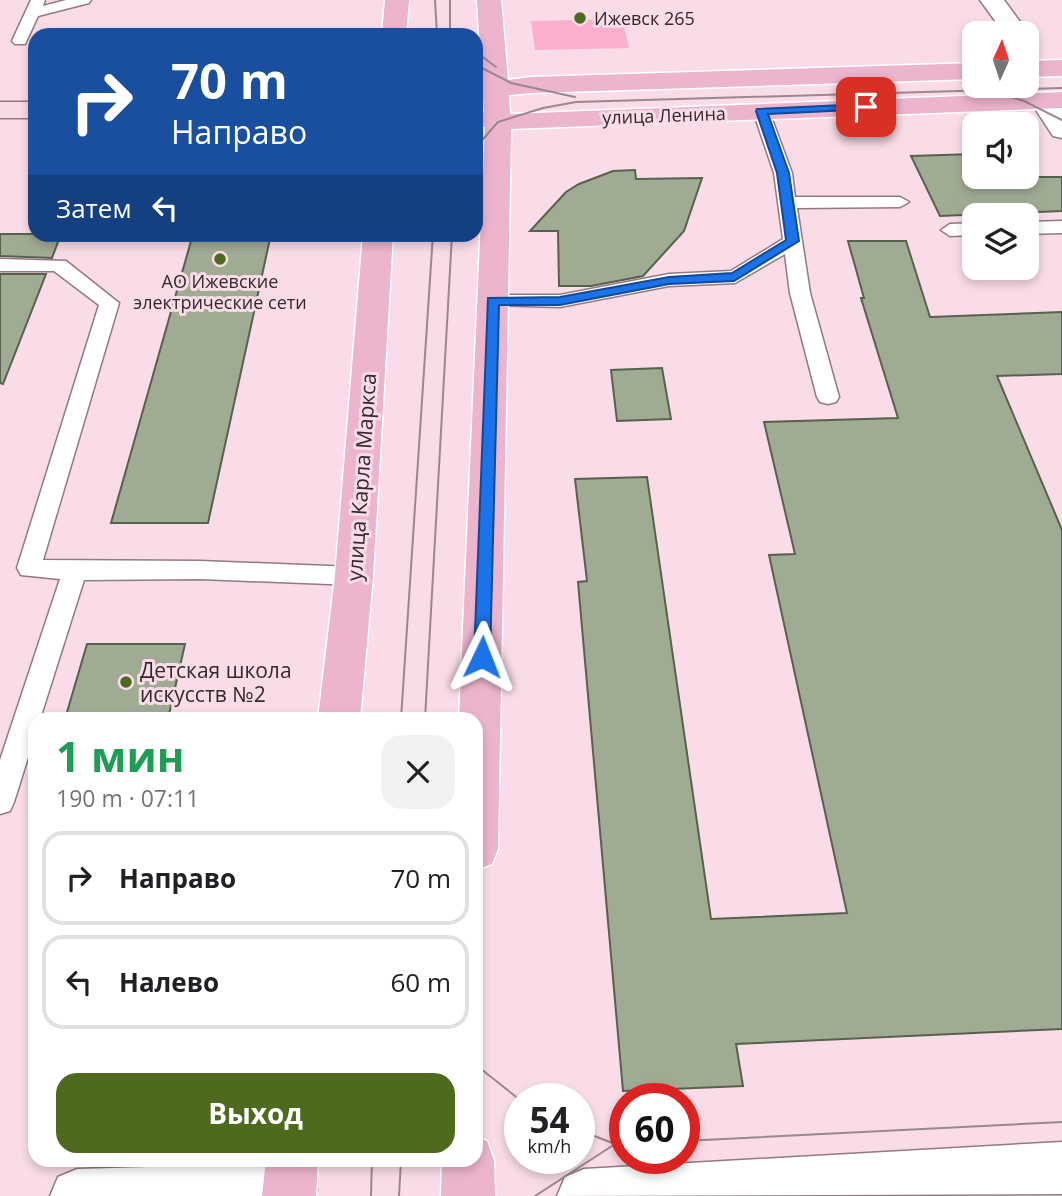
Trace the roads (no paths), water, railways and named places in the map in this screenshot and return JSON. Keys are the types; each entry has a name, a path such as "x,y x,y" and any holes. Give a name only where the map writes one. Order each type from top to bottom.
{"main road":[{"path":"395,28 397,0"},
{"path":"480,712 492,301 486,105 489,0"},
{"path":"1040,69 1062,68"},
{"name":"улица Ленина","path":"486,105 531,85 962,71"},
{"name":"улица Ленина","path":"486,105 761,111 1053,100"},
{"path":"0,110 28,110"},
{"name":"улица Карла Маркса","path":"339,712 354,576 377,242"},
{"path":"468,1167 468,1196"}],"street":[{"path":"992,0 1007,21"},
{"path":"1053,100 1062,130"},
{"path":"584,1196 1062,1168"},
{"path":"76,1196 188,1192 290,1182"}],"lane":[{"path":"20,41 35,7 84,0"},
{"path":"761,111 783,173 800,293 828,397"},
{"path":"788,203 900,202"},
{"path":"1039,228 1062,227"},
{"path":"950,230 962,230"},
{"path":"492,301 560,301 669,281 734,277 793,241"},
{"path":"0,265 59,265 109,303 29,568 75,571 200,570 354,576"},
{"path":"29,712 75,571"},
{"path":"0,802 28,716"}],"tram line":[{"path":"435,0 437,28"},
{"path":"450,0 450,28"},
{"path":"483,57 496,67"},
{"path":"483,69 511,83 575,97"},
{"path":"483,139 498,122 543,108 576,102 1062,88"},
{"path":"1014,98 1062,120"},
{"path":"401,712 432,242"},
{"path":"425,712 452,242"},
{"path":"483,1071 504,1087"},
{"path":"700,1140 1062,1122"},
{"path":"595,1136 609,1142"},
{"path":"535,1196 609,1148"},
{"path":"371,1196 372,1167"},
{"path":"399,1196 401,1167"}],"place":[{"name":"Ижевск 265","path":"580,18"},
{"name":"АО Ижевские электрические сети","path":"220,259"},
{"name":"Детская школа искусств №2","path":"126,682"}]}
